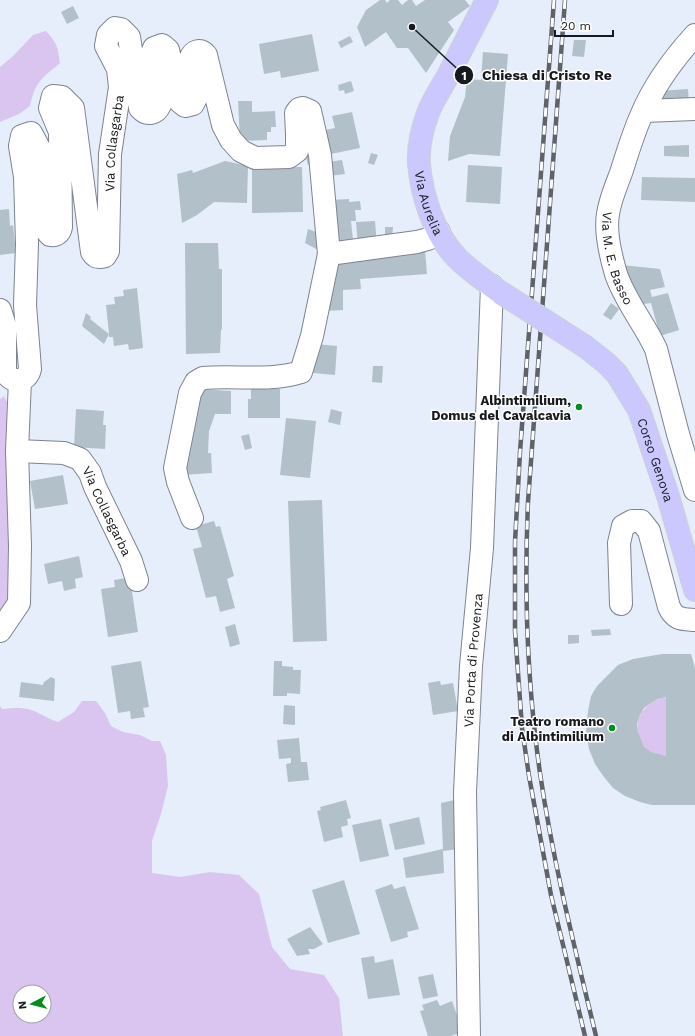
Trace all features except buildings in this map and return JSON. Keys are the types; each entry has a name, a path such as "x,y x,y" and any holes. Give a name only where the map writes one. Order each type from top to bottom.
{"main road":[{"name":"Via Aurelia","path":"487,0 428,112 421,137 419,163 422,184 428,207 439,232 457,258 496,289 586,347"},
{"name":"Corso Genova","path":"586,347 617,374 639,410 666,489 695,590"}],"street":[{"name":"Via Collasgarba","path":"20,380 27,377 30,369 25,305 27,244 25,177 20,146 22,136 31,133 39,148 45,229 50,234 55,235 59,232 61,227 61,168 60,132 50,108 53,96 62,97 73,108 92,249 96,256 105,256 109,248 110,154 120,87 118,69 106,46 108,35 115,28 121,29 129,37 140,108 146,113 156,111 160,105 152,53 154,48 162,45 168,50 180,102 185,106 193,104 197,96 190,59 191,56 193,53 198,51 204,52 223,125 241,151 255,158 289,157 297,151 298,134 296,114 299,109 303,108 310,111 320,155 329,254 312,336 301,372 291,375 265,378 203,378 196,382 190,393 175,468 178,482 192,518"},
{"name":"Via M. E. Basso","path":"695,35 683,48 644,110 629,146 613,196 608,214 607,229 616,273 621,289 651,336 656,348 678,434 695,490"},
{"path":"644,110 695,109"},
{"path":"329,254 417,242 439,232"},
{"name":"Via Porta di Provenza","path":"469,1036 465,792 471,666 482,548 496,289"},
{"path":"0,310 5,326 5,371 13,380 20,380 18,451 20,546 19,603 0,631"},
{"name":"Via Collasgarba","path":"18,451 64,453 80,459 90,473 103,504 131,561 137,580"},
{"path":"621,604 619,543 623,526 632,521 641,521 649,530 672,614 677,617 695,620"}],"shaded area":[{"path":"46,31 53,39 59,53 60,63 40,81 34,91 30,106 19,114 0,122 0,67 33,35"},
{"path":"4,396 7,402 7,515 15,588 0,620 0,399"},
{"path":"666,697 666,756 651,752 644,747 638,731 638,724 639,717 647,706 652,702"},
{"path":"82,701 96,701 105,713 111,726 123,732 140,735 152,741 160,741 166,755 168,786 152,841 152,873 180,877 210,872 239,875 259,894 272,947 290,969 324,975 339,998 343,1036 0,1036 0,706 2,709 28,709 58,722 74,712"}],"railway":[{"path":"554,0 520,452 515,542 515,631 522,728 529,776 551,895 585,1036"},
{"path":"565,0 528,502 526,570 529,672 540,773 551,839 596,1036"}],"place":[{"name":"Chiesa di Cristo Re","path":"412,27"},
{"name":"Albintimilium, Domus del Cavalcavia","path":"579,407"},
{"name":"Teatro romano di Albintimilium","path":"612,728"}]}
